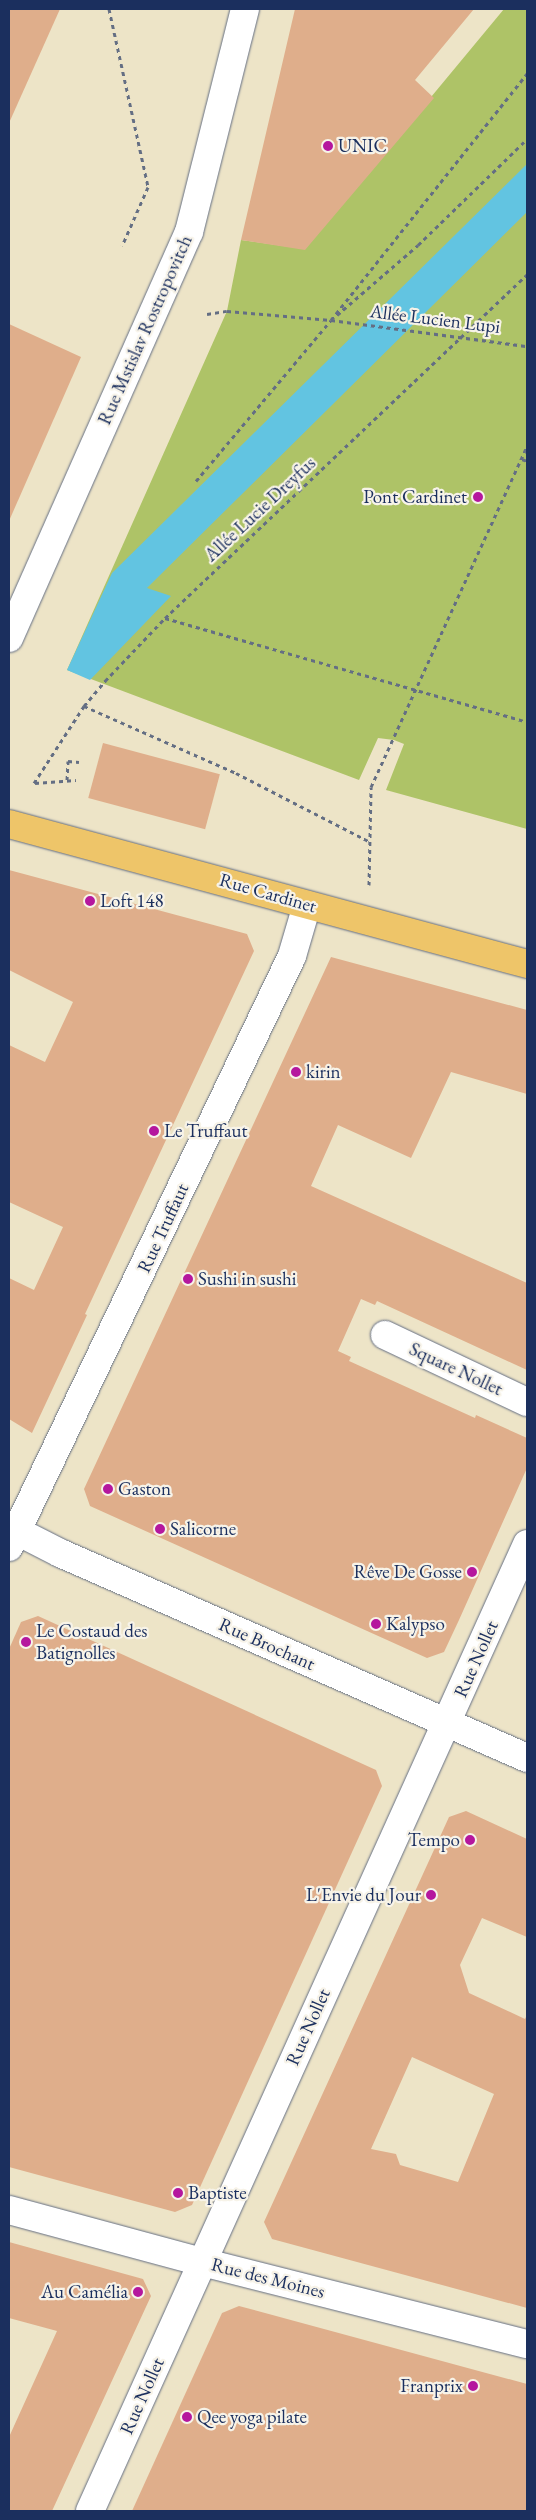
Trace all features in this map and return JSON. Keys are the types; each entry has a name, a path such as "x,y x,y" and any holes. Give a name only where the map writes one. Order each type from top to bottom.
{"main road":[{"name":"Rue Cardinet","path":"9,824 527,964"}],"street":[{"name":"Rue Mstislav Rostropovitch","path":"9,638 190,232 245,9"},
{"name":"Rue Truffaut","path":"11,1535 37,1492 292,956 308,905"},
{"name":"Square Nollet","path":"385,1335 527,1402"},
{"name":"Rue Brochant","path":"11,1535 60,1553 527,1758"},
{"name":"Rue Nollet","path":"90,2511 527,1544"},
{"name":"Rue des Moines","path":"9,2210 202,2262 527,2344"}],"path":[{"path":"108,9 148,187 122,246"},
{"path":"196,481 331,320 527,74"},
{"path":"207,314 226,311 331,320 418,245 527,139"},
{"name":"Allée Lucie Dreyfus","path":"67,780 34,783 84,706 105,681 164,618 464,336 527,274"},
{"name":"Allée Lucien Lupi","path":"331,320 464,336 527,346"},
{"path":"368,891 371,787 527,447"},
{"path":"522,459 527,461"},
{"path":"164,618 527,722"},
{"path":"84,706 236,773 370,842"},
{"path":"76,780 67,780 68,760 79,762"}],"green space":[{"path":"504,9 527,9 527,829 386,790 404,744 394,740 378,738 359,780 67,670 227,311 241,240 305,249"}],"water":[{"path":"527,164 527,212 147,588 171,596 90,680 67,670 112,573"}],"building":[{"path":"9,9 60,9 9,123"},
{"name":"UNIC","path":"295,9 474,9 415,80 434,98 305,250 241,240"},
{"path":"9,324 81,357 9,521"},
{"path":"103,743 220,774 205,829 88,798"},
{"path":"9,870 247,934 254,951 85,1314 87,1315 32,1433 9,1419 9,1278 34,1290 63,1227 9,1202 9,1045 45,1062 73,1002 9,970"},
{"path":"331,957 527,1010 527,1094 451,1072 411,1158 338,1125 311,1186 527,1283 527,1370 377,1301 375,1305 361,1299 338,1351 351,1357 349,1361 475,1418 476,1415 527,1438 527,1468 459,1620 444,1652 427,1658 90,1506 84,1489"},
{"path":"38,1616 376,1770 382,1786 192,2205 175,2212 9,2167 9,1649 21,1622"},
{"path":"466,1811 527,1839 527,1937 482,1918 460,1965 469,1993 525,2019 527,2015 527,2308 272,2239 264,2222 449,1817","holes":["412,2057 494,2094 458,2182 400,2165 396,2154 371,2149"]},
{"path":"9,2242 143,2279 151,2296 52,2511 9,2511 9,2437 57,2331 9,2318"},
{"path":"239,2306 527,2384 527,2511 132,2511 222,2313"}],"place":[{"name":"UNIC","path":"328,146"},
{"name":"Pont Cardinet","path":"478,497"},
{"name":"Loft 148","path":"90,901"},
{"name":"kirin","path":"296,1072"},
{"name":"Le Truffaut","path":"154,1131"},
{"name":"Sushi in sushi","path":"188,1279"},
{"name":"Gaston","path":"108,1489"},
{"name":"Salicorne","path":"160,1529"},
{"name":"Rêve De Gosse","path":"472,1572"},
{"name":"Kalypso","path":"376,1624"},
{"name":"Le Costaud des Batignolles","path":"26,1642"},
{"name":"Tempo","path":"470,1840"},
{"name":"L'Envie du Jour","path":"431,1895"},
{"name":"Baptiste","path":"178,2193"},
{"name":"Au Camélia","path":"138,2292"},
{"name":"Franprix","path":"473,2386"},
{"name":"Qee yoga pilate","path":"187,2417"}]}
